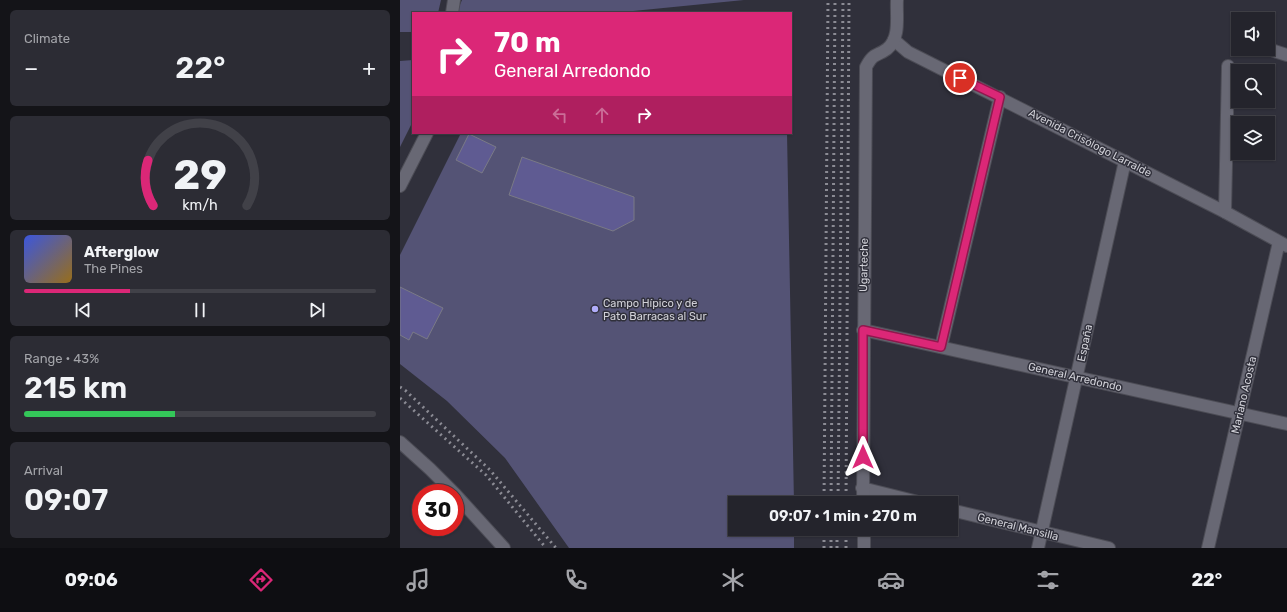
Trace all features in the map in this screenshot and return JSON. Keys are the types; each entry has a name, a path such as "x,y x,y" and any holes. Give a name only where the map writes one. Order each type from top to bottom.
{"street":[{"path":"452,12 454,0"},
{"path":"894,40 896,32 897,0"},
{"name":"Avenida Crisólogo Larralde","path":"894,40 908,52 1000,97 1225,212 1283,244"},
{"name":"Ugarteche","path":"863,496 866,67 871,57 888,48 894,40"},
{"path":"1275,51 1287,55"},
{"path":"1225,212 1228,66"},
{"path":"941,347 1000,97"},
{"path":"400,186 426,134"},
{"name":"España","path":"1038,548 1125,161"},
{"name":"Mariano Acosta","path":"1208,548 1283,244"},
{"name":"General Arredondo","path":"863,330 1287,424"},
{"path":"400,442 445,484"},
{"path":"862,488 894,496"},
{"path":"464,504 504,548"},
{"name":"General Mansilla","path":"958,512 1109,548"},
{"path":"864,536 864,548"}],"shaded area":[{"path":"400,0 441,0 438,12 412,12 412,32 400,32"},
{"path":"462,0 744,0 623,12 458,12"},
{"path":"412,60 412,123 400,147 400,61"},
{"name":"Campo Hípico y de Pato Barracas al Sur","path":"460,134 787,134 794,496 728,496 728,536 794,536 794,548 569,548 505,458 447,401 400,364 400,255"}],"building":[{"path":"469,134 496,147 482,173 456,160"},
{"path":"522,157 634,197 634,220 613,231 509,195"},
{"path":"400,287 443,308 427,339 413,332 409,340 400,335"}],"railway":[{"path":"824,496 828,0"},
{"path":"831,496 835,0"},
{"path":"838,496 843,0"},
{"path":"846,496 849,0"},
{"path":"400,387 490,470 556,548"},
{"path":"400,398 486,475 546,548"},
{"path":"824,536 824,548"},
{"path":"831,536 831,548"},
{"path":"837,536 837,548"},
{"path":"846,536 846,548"}],"place":[{"name":"Campo Hípico y de Pato Barracas al Sur","path":"595,309"}],"route":[{"path":"863,457 863,330 941,347 1000,97 960,78"}]}
